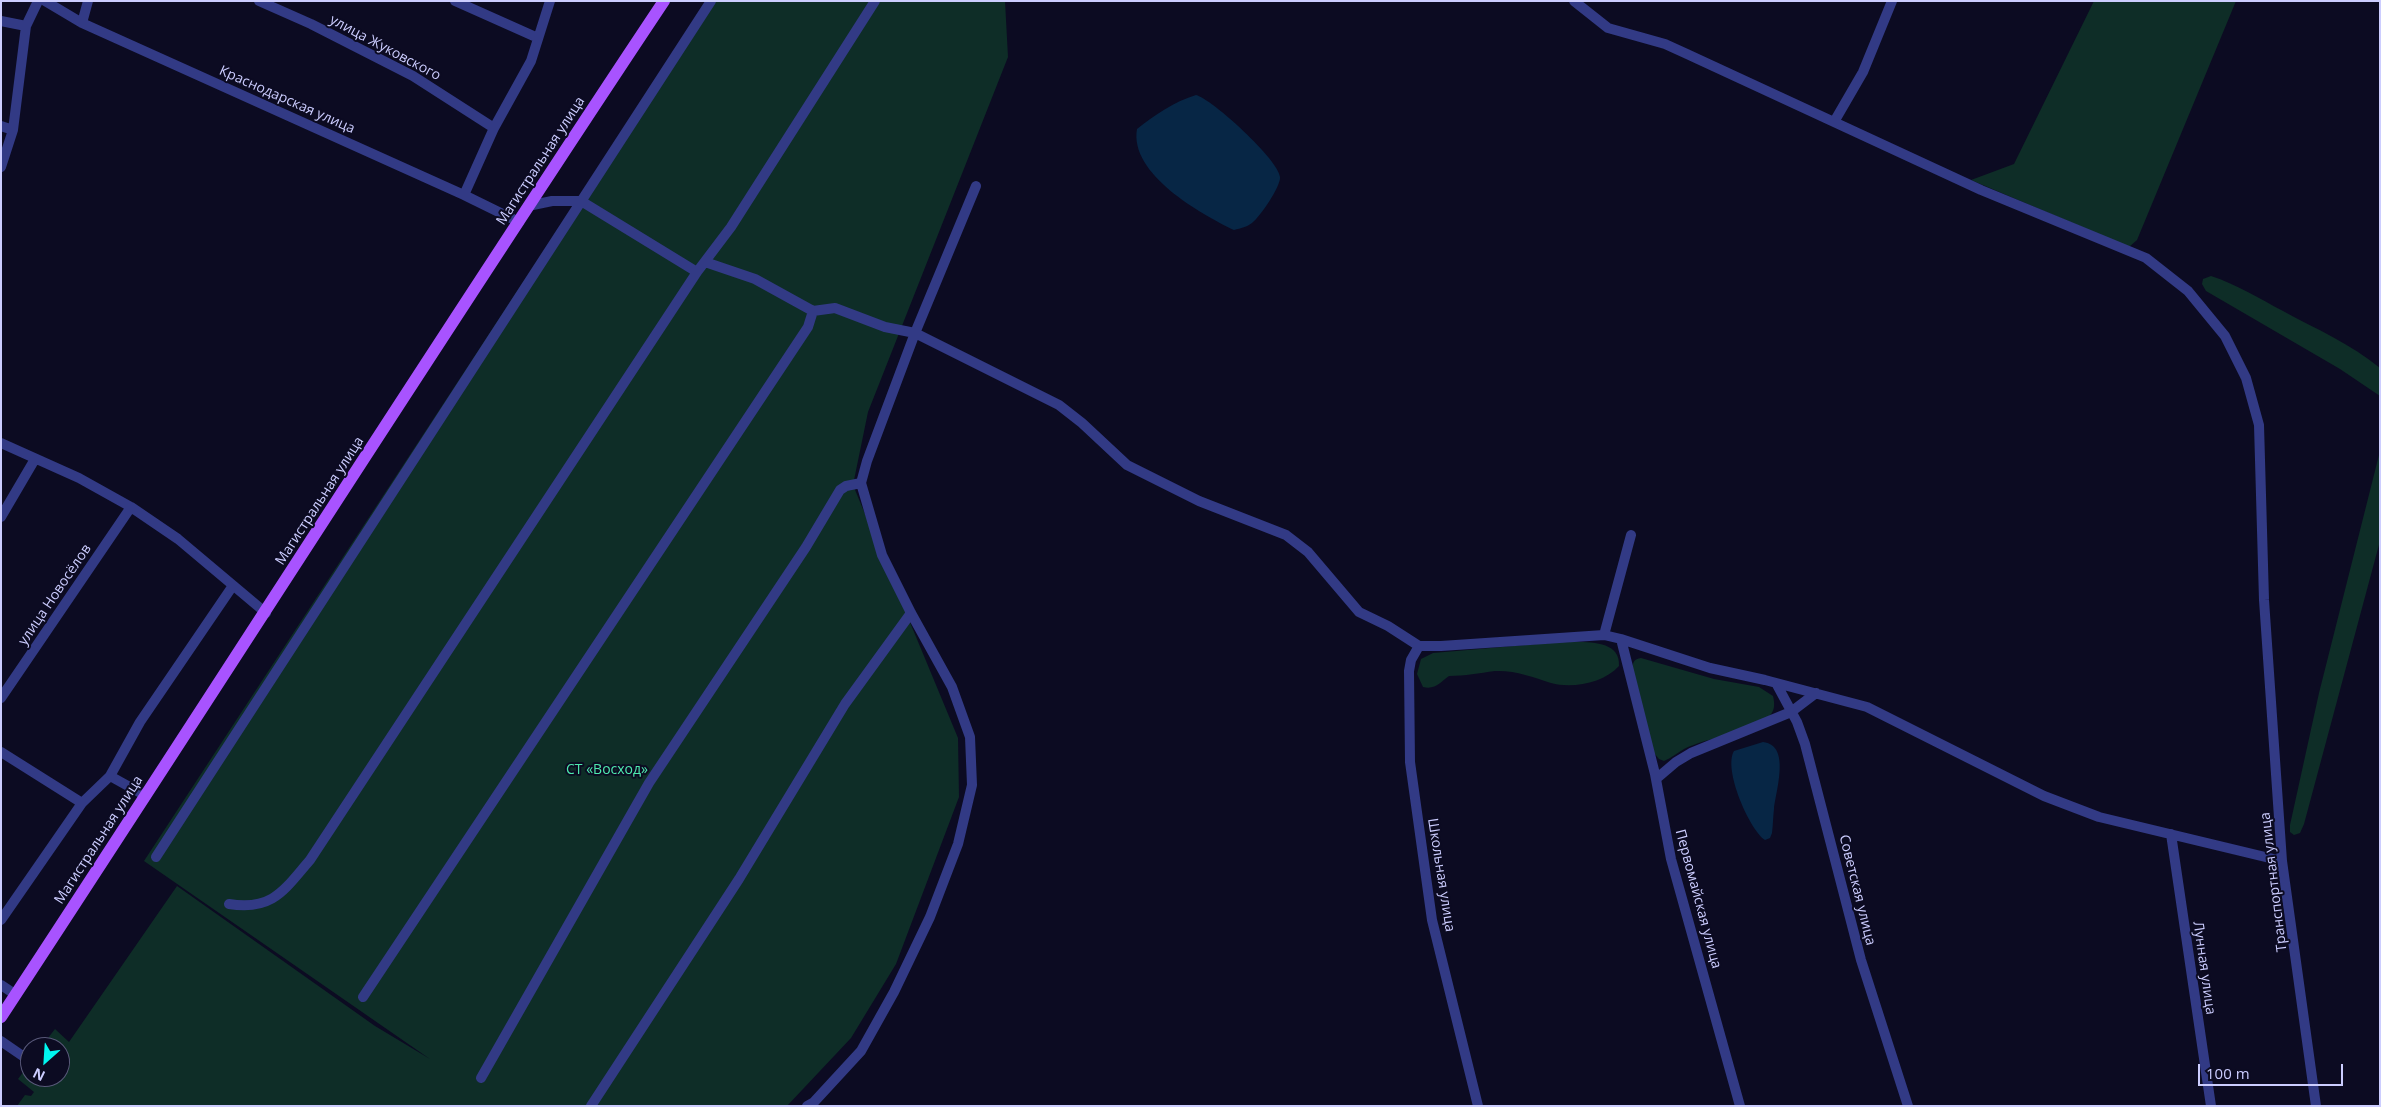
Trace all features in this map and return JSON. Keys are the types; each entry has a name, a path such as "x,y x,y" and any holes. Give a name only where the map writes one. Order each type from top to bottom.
{"main road":[{"name":"Магистральная улица","path":"1,1017 266,613 528,206 664,1"}],"street":[{"path":"1,167 13,130 26,26 38,1"},
{"name":"Краснодарская улица","path":"46,1 82,23 464,195 519,222"},
{"path":"82,23 88,1"},
{"name":"улица Жуковского","path":"258,1 311,24 413,76 494,128"},
{"path":"455,1 538,38"},
{"path":"464,195 494,128 531,61 550,1"},
{"path":"156,857 711,1"},
{"path":"229,904 246,907 258,906 271,900 289,884 310,860 697,272 731,227 875,1"},
{"name":"Транспортная улица","path":"1574,1 1608,28 1672,47 1981,190 2146,258 2188,291 2225,336 2246,378 2259,425 2264,600 2282,861 2316,1106"},
{"path":"1834,122 1862,72 1892,1"},
{"path":"1,21 26,26"},
{"path":"1,126 13,130"},
{"path":"807,1106 814,1102 860,1051 894,992 930,917 958,844 972,785 970,737 952,687 910,613 882,555 861,483 867,461 915,333 976,186"},
{"path":"528,206 552,201 581,201 697,272"},
{"path":"705,262 755,279 813,311 835,308 885,327 915,333 1059,405 1082,423 1111,452 1136,470 1199,501 1286,535 1308,552 1350,604 1359,612 1388,626 1419,646 1428,647 1604,635 1710,668 1867,707 2068,806 2099,816 2282,861"},
{"path":"363,997 808,327 813,311"},
{"path":"1,444 79,478 131,507 178,539 215,569 232,587 266,613"},
{"path":"1,516 35,459"},
{"path":"481,1078 649,783 806,547 840,490 846,486 861,483"},
{"name":"улица Новосёлов","path":"1,698 131,507"},
{"path":"1604,635 1631,535"},
{"name":"Магистральная улица","path":"1,920 82,803 110,776 140,722 232,587"},
{"path":"591,1106 739,879 845,704 910,613"},
{"name":"Первомайская улица","path":"1621,640 1656,779 1670,859 1740,1106"},
{"name":"Школьная улица","path":"1419,646 1411,660 1409,671 1410,762 1432,920 1478,1106"},
{"name":"Советская улица","path":"1776,683 1805,744 1861,960 1908,1106"},
{"path":"1656,779 1676,762 1692,753 1791,712 1816,693"},
{"path":"1,752 82,803"},
{"path":"110,776 146,796"},
{"name":"Лунная улица","path":"2171,834 2211,1106"},
{"path":"1,985 16,995"},
{"path":"1,1041 20,1054"}],"green space":[{"name":"СТ «Восход»","path":"707,1 1005,1 1008,57 868,412 853,485 958,738 959,797 896,964 851,1038 787,1106 17,1106 25,1095 31,1096 34,1092 28,1087 70,1087 70,1041 177,886 375,1026 430,1059 144,861"},
{"path":"2094,1 2236,1 2137,240 2129,247 1971,180 2014,164"},
{"path":"2211,276 2248,292 2333,337 2369,359 2380,368 2380,396 2340,369 2206,291 2202,284 2203,279"},
{"path":"2380,451 2380,541 2304,824 2300,833 2294,835 2290,832 2290,825 2319,693"},
{"path":"1560,642 1588,642 1606,646 1613,650 1618,657 1619,666 1605,677 1578,685 1559,685 1530,676 1495,671 1449,676 1438,685 1427,688 1423,687 1417,674 1421,659 1433,653"},
{"path":"1641,658 1714,679 1759,687 1773,696 1773,710 1768,717 1759,723 1684,749 1664,761 1659,759 1654,753 1632,669 1634,661"},
{"name":"СТ «Восход»","path":"55,1029 64,1037 49,1037"}],"water":[{"path":"1196,95 1216,107 1244,131 1269,158 1280,177 1274,194 1256,220 1234,230 1187,203 1155,177 1144,162 1138,146 1137,129 1165,109"},
{"path":"1763,742 1772,745 1777,751 1780,770 1772,833 1770,838 1765,840 1745,812 1732,771 1734,751"}]}
